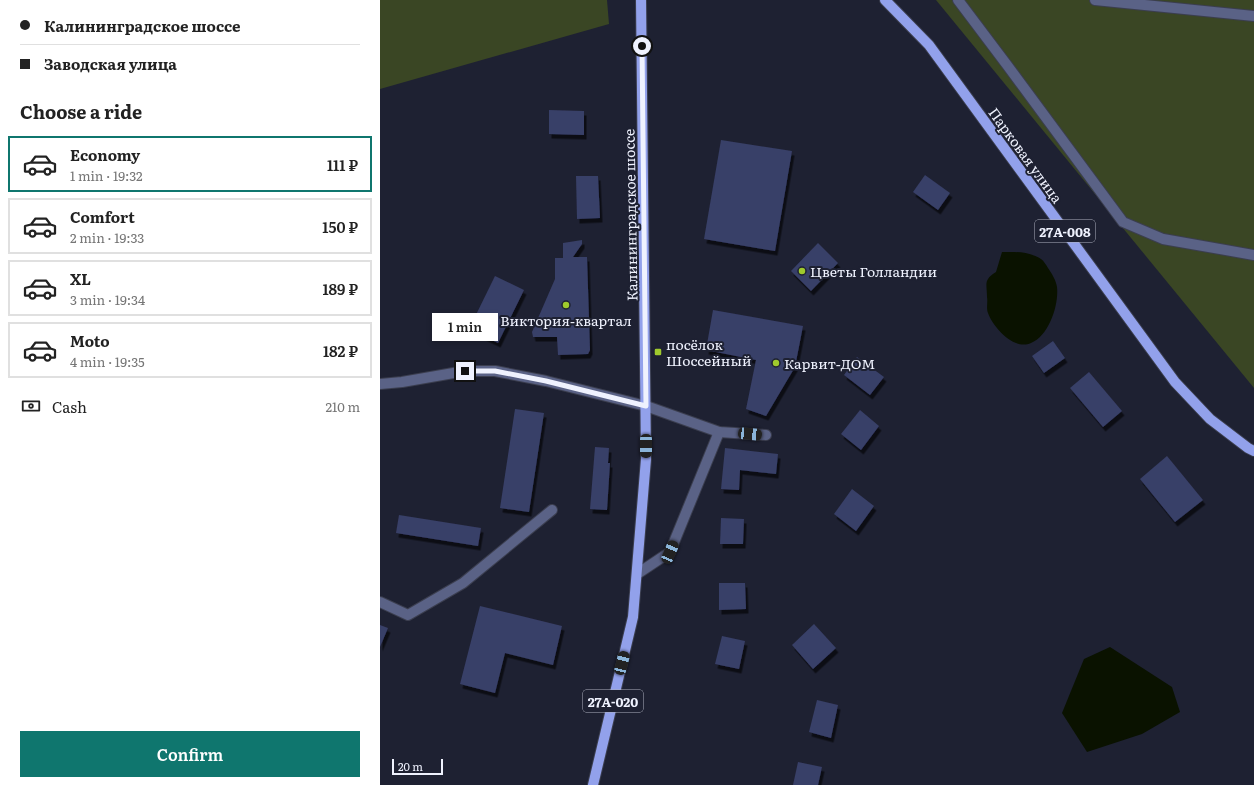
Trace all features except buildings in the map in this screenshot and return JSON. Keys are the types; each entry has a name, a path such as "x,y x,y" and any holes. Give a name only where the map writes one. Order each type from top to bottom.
{"main road":[{"name":"Калининградское шоссе","path":"593,785 633,617 646,459 641,0"},
{"name":"Парковая улица","path":"886,0 929,45 1175,382 1210,419 1254,451"}],"street":[{"path":"958,0 1122,222 1163,239 1254,255"},
{"path":"1095,0 1254,16"},
{"path":"380,384 402,382 465,371 495,371 546,381 646,406 719,432 766,436"},
{"path":"637,574 670,552 719,432"},
{"path":"380,602 408,615 463,583 552,510"}],"green space":[{"path":"380,0 607,0 609,24 380,89"},
{"path":"936,0 1254,0 1254,388"}],"shaded area":[{"path":"1002,252 1027,253 1036,256 1044,262 1056,282 1056,302 1052,319 1048,327 1037,339 1024,345 1011,341 999,331 994,325 987,309 987,280 996,272"},
{"path":"1110,647 1172,687 1180,712 1142,734 1087,752 1062,713 1084,659"}],"place":[{"name":"Цветы Голландии","path":"802,271"},
{"name":"Виктория-квартал","path":"566,305"},
{"name":"посёлок Шоссейный","path":"658,352"},
{"name":"Карвит-ДОМ","path":"776,363"}],"route":[{"path":"465,371 495,371 546,381 646,406 642,46"}]}
